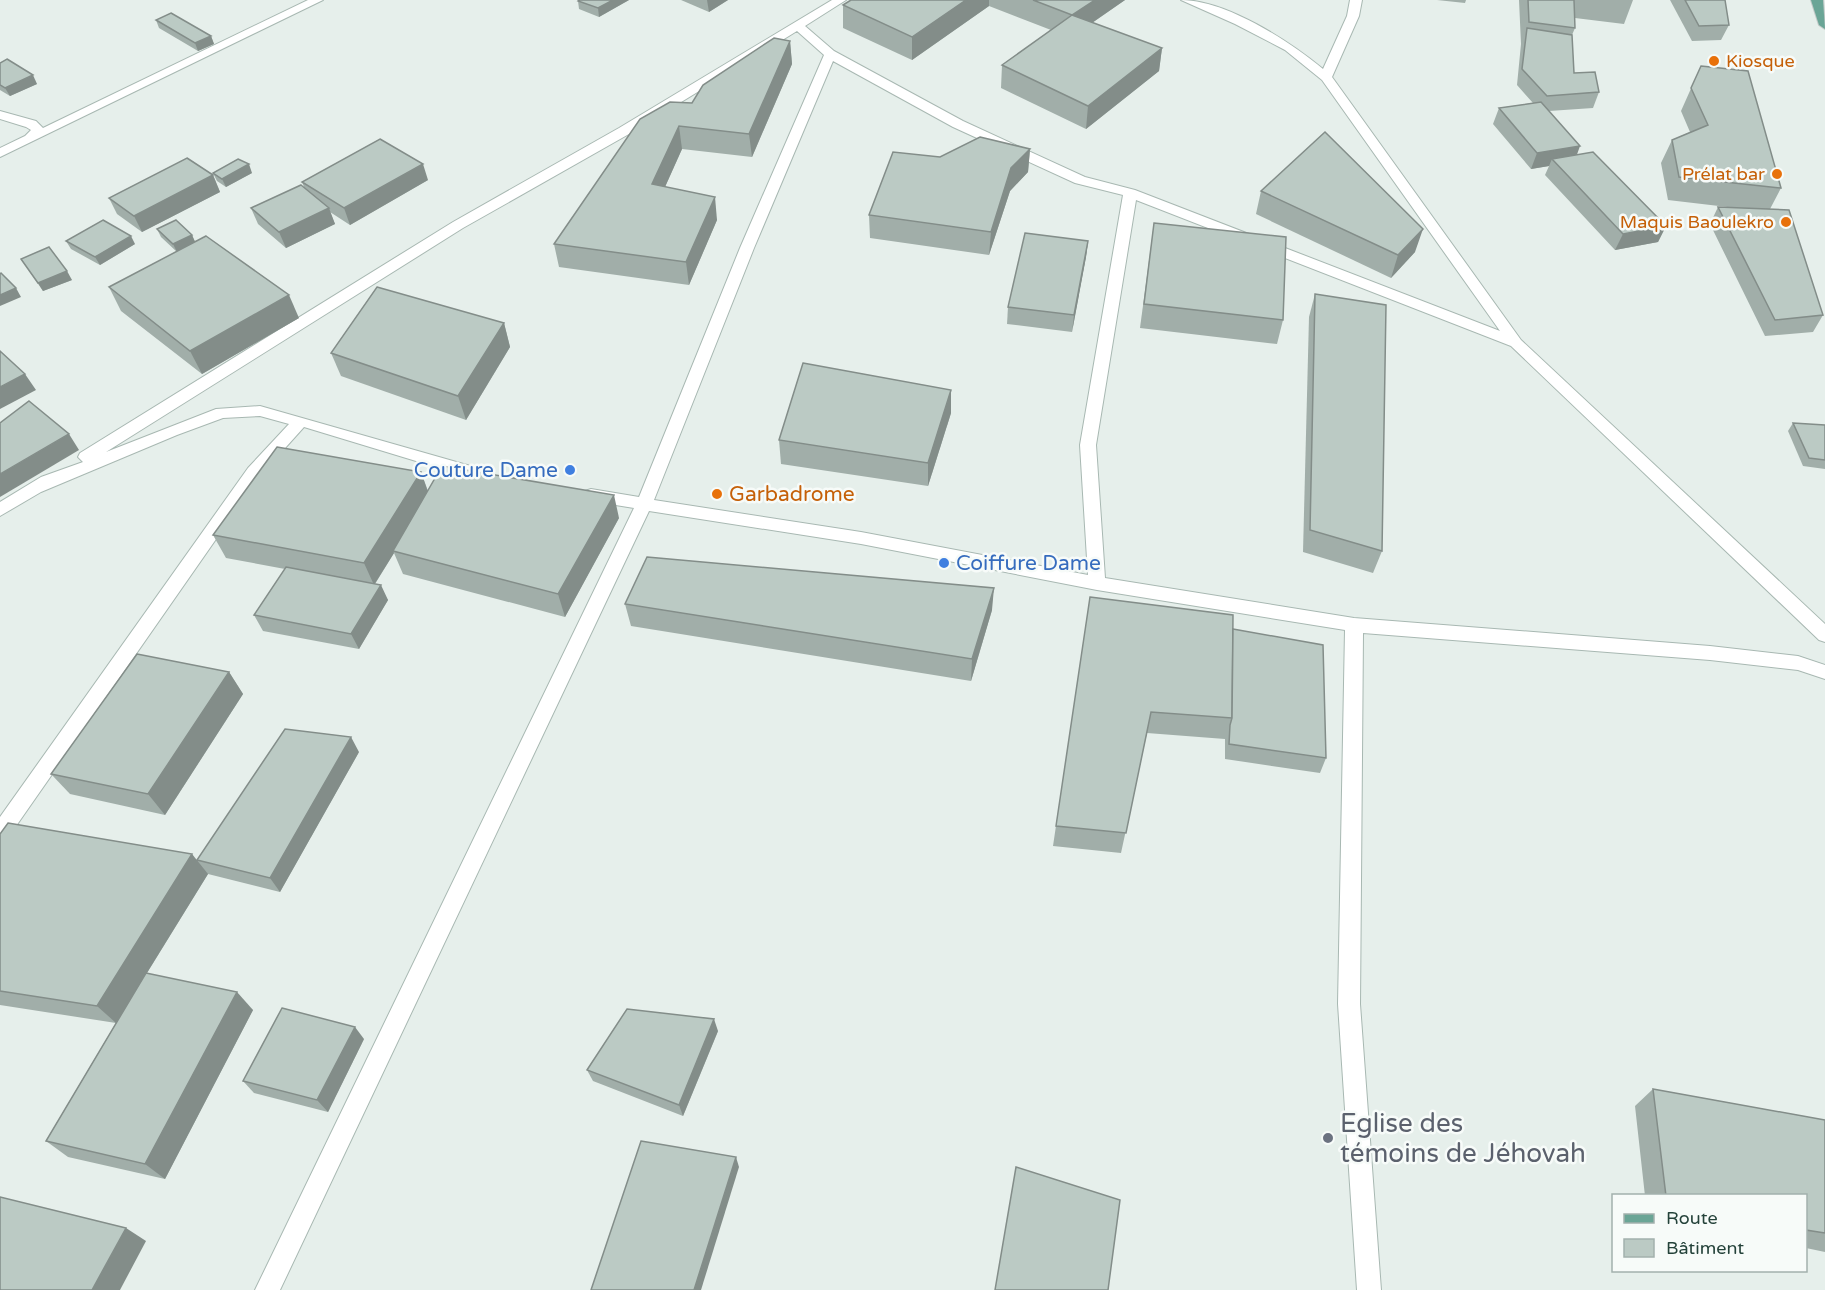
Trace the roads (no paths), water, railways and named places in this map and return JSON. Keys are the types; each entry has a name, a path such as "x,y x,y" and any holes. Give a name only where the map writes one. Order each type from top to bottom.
{"main road":[{"path":"1817,0 1825,24"}],"street":[{"path":"0,153 317,0"},
{"path":"0,510 458,225 799,27 840,0"},
{"path":"1187,0 1239,21 1289,47 1326,77 1516,343 1825,635"},
{"path":"1326,77 1353,16 1356,0"},
{"path":"799,27 830,54 958,124 1080,180 1130,193 1516,343"},
{"path":"267,1290 644,504 747,248 830,54"},
{"path":"0,115 31,124 38,130 30,139"},
{"path":"1096,583 1088,446 1130,193"},
{"path":"36,488 171,431 222,413 260,411 499,479"},
{"path":"0,833 254,472 301,421"},
{"path":"577,492 861,538 1096,583 1354,625 1710,653 1798,663 1825,672"},
{"path":"1354,625 1349,1004 1369,1290"}],"place":[{"name":"Kiosque","path":"1714,61"},
{"name":"Prélat bar","path":"1777,174"},
{"name":"Maquis Baoulekro","path":"1786,222"},
{"name":"Couture Dame","path":"570,470"},
{"name":"Garbadrome","path":"717,494"},
{"name":"Coiffure Dame","path":"944,563"},
{"name":"Eglise des témoins de Jéhovah","path":"1328,1138"}]}
